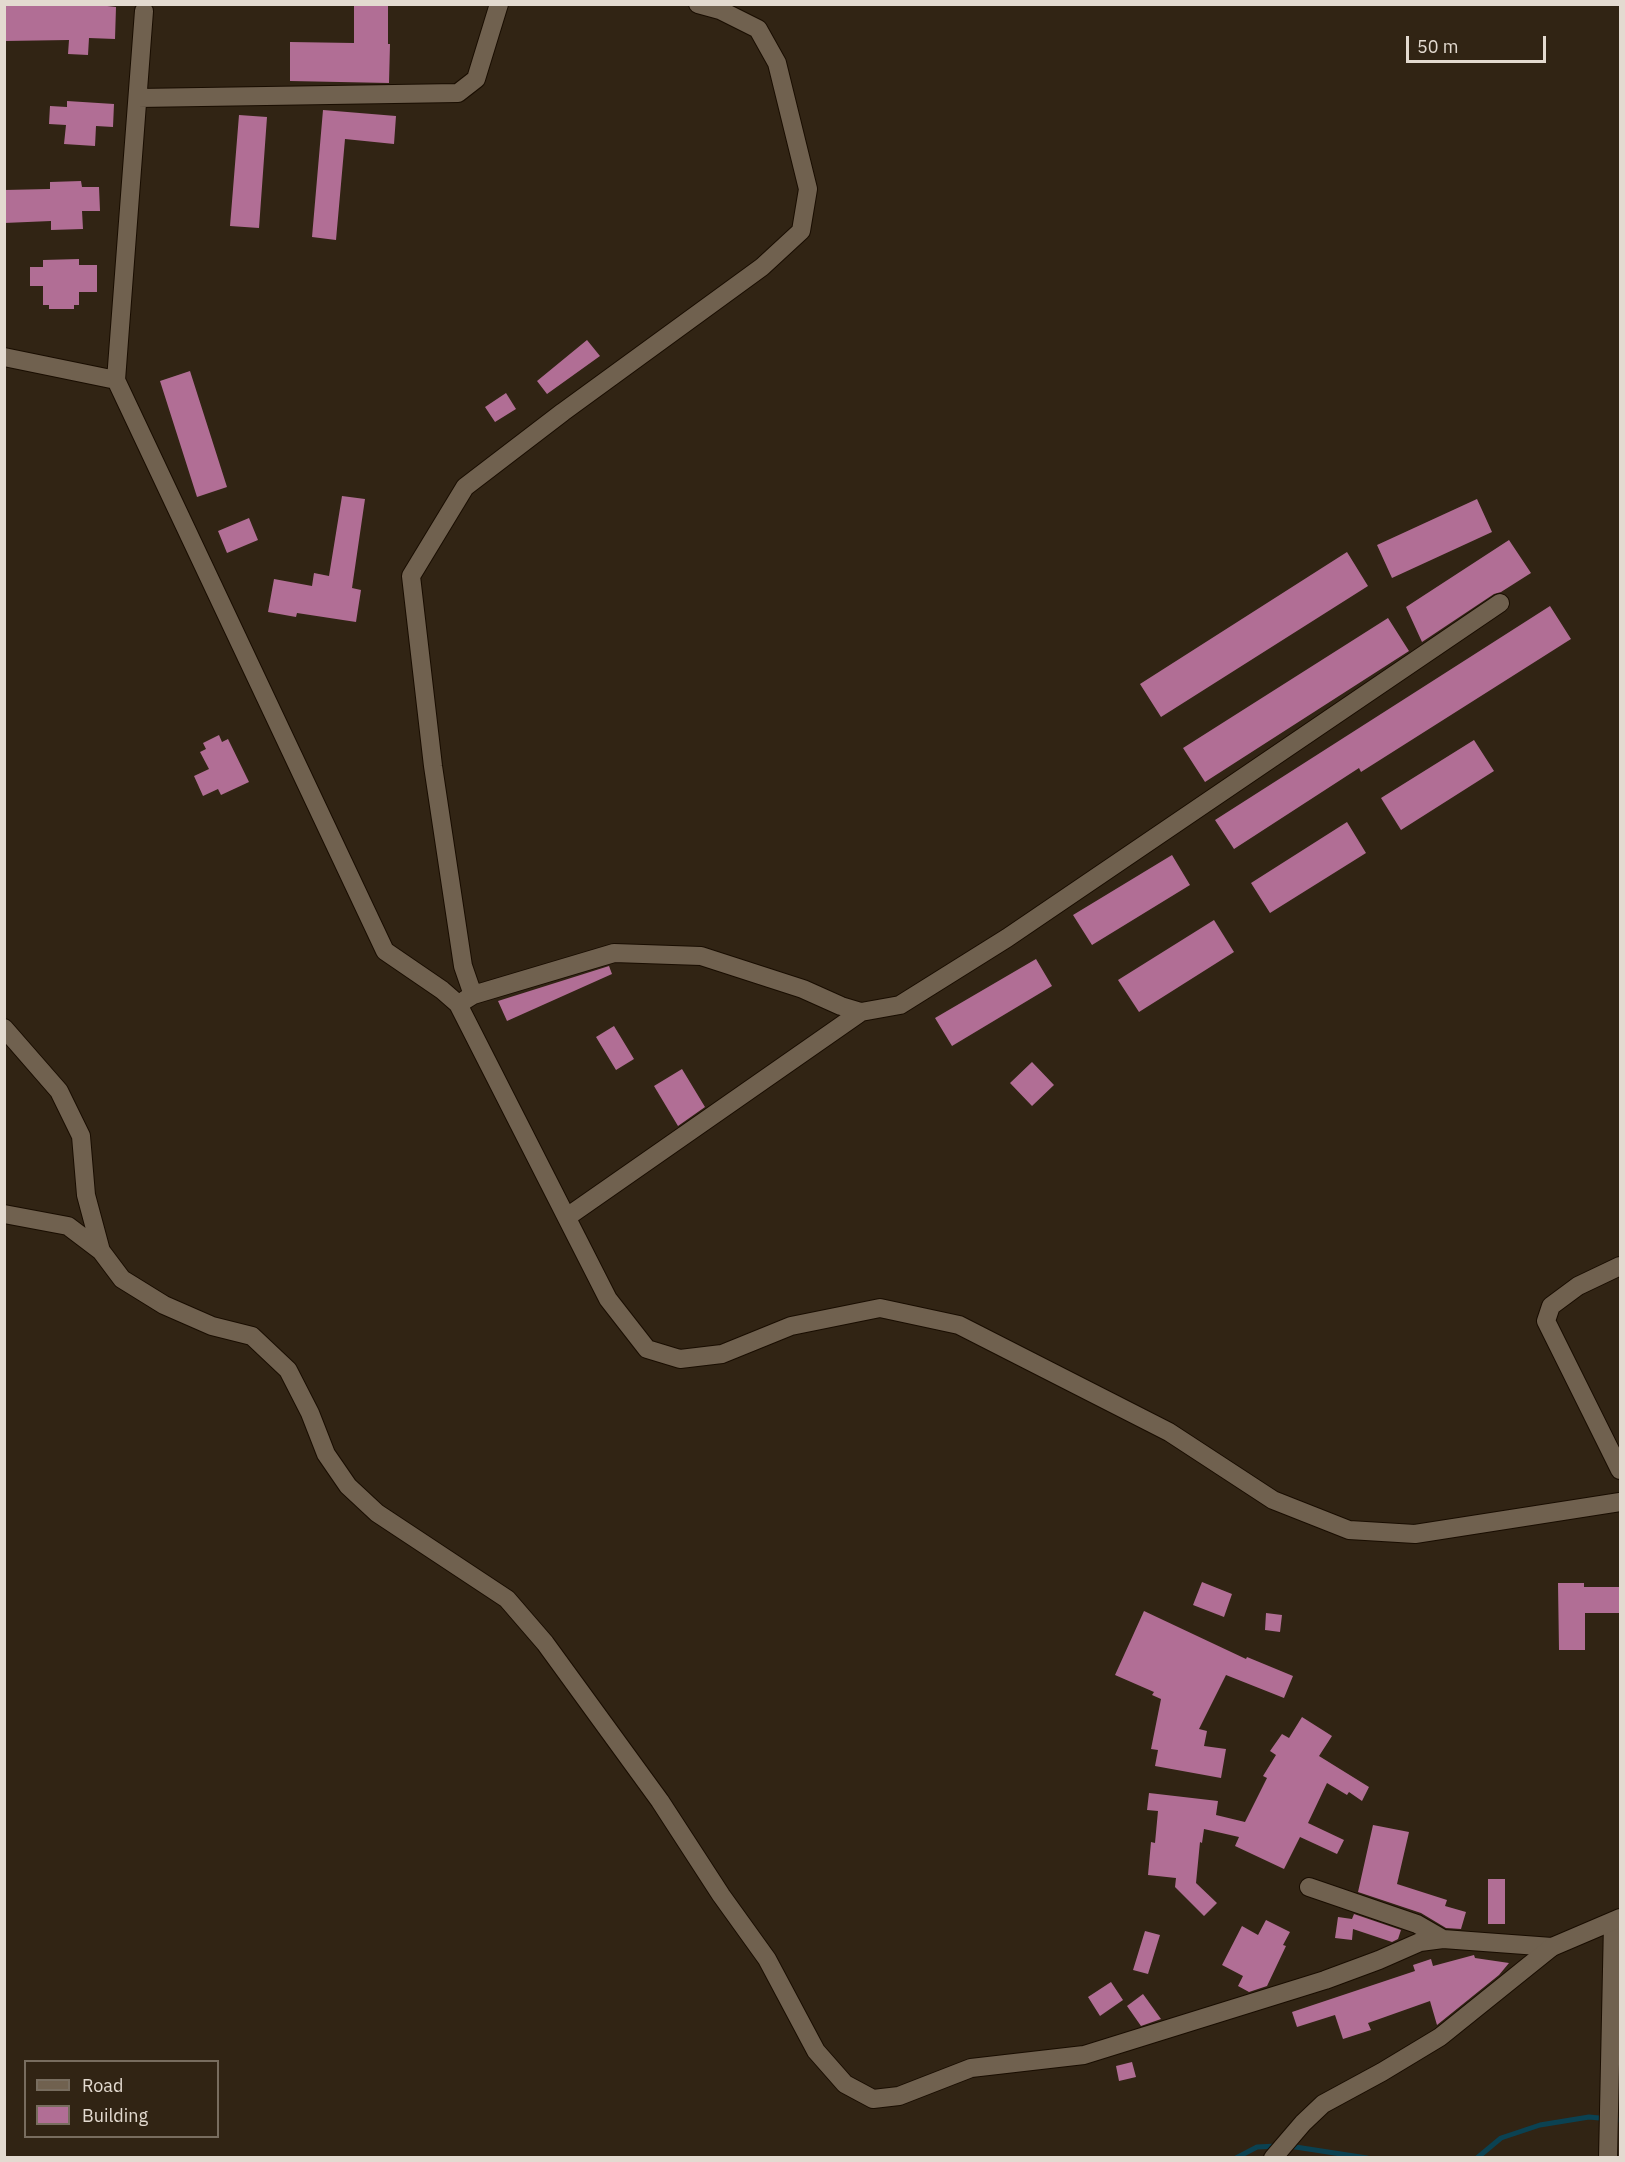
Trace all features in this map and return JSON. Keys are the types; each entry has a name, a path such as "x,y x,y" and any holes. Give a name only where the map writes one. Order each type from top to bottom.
{"street":[{"path":"138,98 458,93 476,79 499,4"},
{"path":"698,4 720,10 758,29 777,63 808,189 801,231 762,267 563,411 465,487 411,576 433,766 466,999 567,1217 608,1299 647,1349 680,1359 722,1354 791,1326 880,1308 959,1325 1168,1432 1273,1500 1349,1530 1415,1534 1620,1502"},
{"path":"144,11 116,380 385,951 442,990 466,999 614,953 701,956 803,989 861,1012"},
{"path":"4,357 116,380"},
{"path":"567,1217 861,1012 900,1005 1007,938 1500,603"},
{"path":"4,1028 59,1091 81,1136 86,1195 100,1251"},
{"path":"4,1214 68,1226 100,1251 122,1279 164,1305 212,1326 252,1336 288,1370 310,1413 326,1455 348,1486 377,1513 507,1599 545,1643 660,1801 721,1895 767,1959 816,2051 845,2084 864,2094 873,2098 899,2096 971,2068 1084,2055 1325,1980 1420,1942 1443,1939 1552,1947"},
{"path":"1620,1266 1578,1286 1551,1306 1546,1321 1620,1470"},
{"path":"1309,1887 1417,1924 1443,1939"},
{"path":"1278,2152 1323,2104 1440,2037 1552,1947 1617,1920 1608,2157"}],"building":[{"path":"4,4 90,4 116,7 115,39 89,38 88,55 68,54 69,40 4,41"},
{"path":"354,4 388,4 389,83 290,81 290,42 354,43"},
{"path":"67,101 114,104 113,127 96,126 95,146 64,144 66,125 49,124 50,106 67,107"},
{"path":"323,110 396,116 394,144 345,139 336,240 312,237"},
{"path":"239,115 267,117 259,228 230,226"},
{"path":"81,181 82,187 99,187 100,211 82,211 83,229 51,230 51,221 4,223 4,190 50,189 50,182"},
{"path":"79,259 79,265 97,265 97,292 79,292 79,305 74,305 74,309 49,309 49,305 43,305 43,286 30,286 30,267 43,267 43,260"},
{"path":"587,340 600,356 547,394 537,381"},
{"path":"190,371 227,487 197,497 160,381"},
{"path":"506,393 516,409 495,422 485,407"},
{"path":"342,496 365,499 352,588 361,590 356,622 297,613 296,617 268,612 274,579 312,586 314,573 329,576"},
{"path":"1477,499 1492,532 1392,578 1377,545"},
{"path":"249,518 258,540 227,553 218,531"},
{"path":"1509,540 1531,573 1494,594 1422,642 1406,607"},
{"path":"1347,552 1368,586 1161,717 1140,684"},
{"path":"1550,606 1571,639 1361,772 1359,768 1234,849 1215,820"},
{"path":"1388,618 1409,651 1205,782 1183,748"},
{"path":"219,735 222,742 228,739 249,782 221,795 218,789 203,796 194,776 209,769 200,752 206,749 203,743"},
{"path":"1474,740 1494,771 1401,830 1381,798"},
{"path":"1347,822 1366,853 1270,913 1251,883"},
{"path":"1172,855 1190,885 1092,945 1073,915"},
{"path":"1214,920 1234,952 1139,1012 1118,980"},
{"path":"1036,959 1052,986 952,1046 935,1018"},
{"path":"609,966 612,974 507,1021 498,1001"},
{"path":"614,1026 634,1059 616,1070 596,1037"},
{"path":"1032,1062 1054,1085 1032,1106 1010,1083"},
{"path":"682,1069 705,1107 678,1126 654,1086"},
{"path":"1202,1582 1232,1594 1224,1617 1193,1605"},
{"path":"1558,1583 1584,1583 1584,1587 1620,1587 1620,1613 1585,1613 1585,1650 1559,1650"},
{"path":"1144,1611 1246,1659 1247,1657 1293,1676 1284,1698 1226,1675 1199,1729 1207,1731 1204,1746 1226,1749 1221,1778 1155,1766 1158,1750 1151,1749 1161,1699 1152,1695 1154,1692 1115,1675"},
{"path":"1266,1613 1282,1615 1280,1632 1265,1630"},
{"path":"1302,1717 1332,1736 1319,1756 1369,1787 1362,1801 1349,1792 1347,1795 1327,1783 1308,1823 1344,1840 1337,1854 1300,1837 1284,1869 1235,1846 1239,1837 1204,1829 1202,1843 1200,1842 1196,1883 1217,1903 1204,1916 1175,1887 1176,1878 1148,1875 1151,1842 1155,1843 1158,1811 1147,1810 1149,1793 1218,1801 1216,1815 1245,1822 1267,1778 1263,1776 1276,1755 1270,1751 1282,1734 1289,1738"},
{"path":"1373,1825 1409,1832 1397,1884 1447,1900 1445,1906 1466,1912 1461,1929 1446,1928 1421,1913 1358,1892"},
{"path":"1488,1879 1505,1879 1505,1924 1488,1924"},
{"path":"1354,1914 1401,1930 1398,1939 1392,1942 1353,1929 1352,1940 1335,1938 1338,1917 1352,1919"},
{"path":"1266,1920 1290,1932 1283,1945 1286,1946 1267,1986 1249,1992 1238,1986 1243,1976 1222,1965 1242,1926 1258,1935"},
{"path":"1145,1931 1160,1935 1148,1974 1133,1970"},
{"path":"1474,1955 1475,1958 1509,1963 1499,1975 1437,2025 1430,2001 1368,2023 1371,2030 1343,2039 1335,2015 1297,2027 1292,2012 1415,1971 1413,1965 1431,1959 1433,1966"},
{"path":"1111,1982 1123,2000 1100,2016 1088,1997"},
{"path":"1143,1994 1161,2019 1141,2026 1127,2006"},
{"path":"1132,2062 1136,2077 1119,2081 1116,2066"}],"waterway":[{"path":"1477,2158 1501,2138 1540,2125 1589,2117 1620,2120"},
{"path":"1236,2158 1257,2147 1277,2146"},
{"path":"1289,2146 1367,2158"}]}
